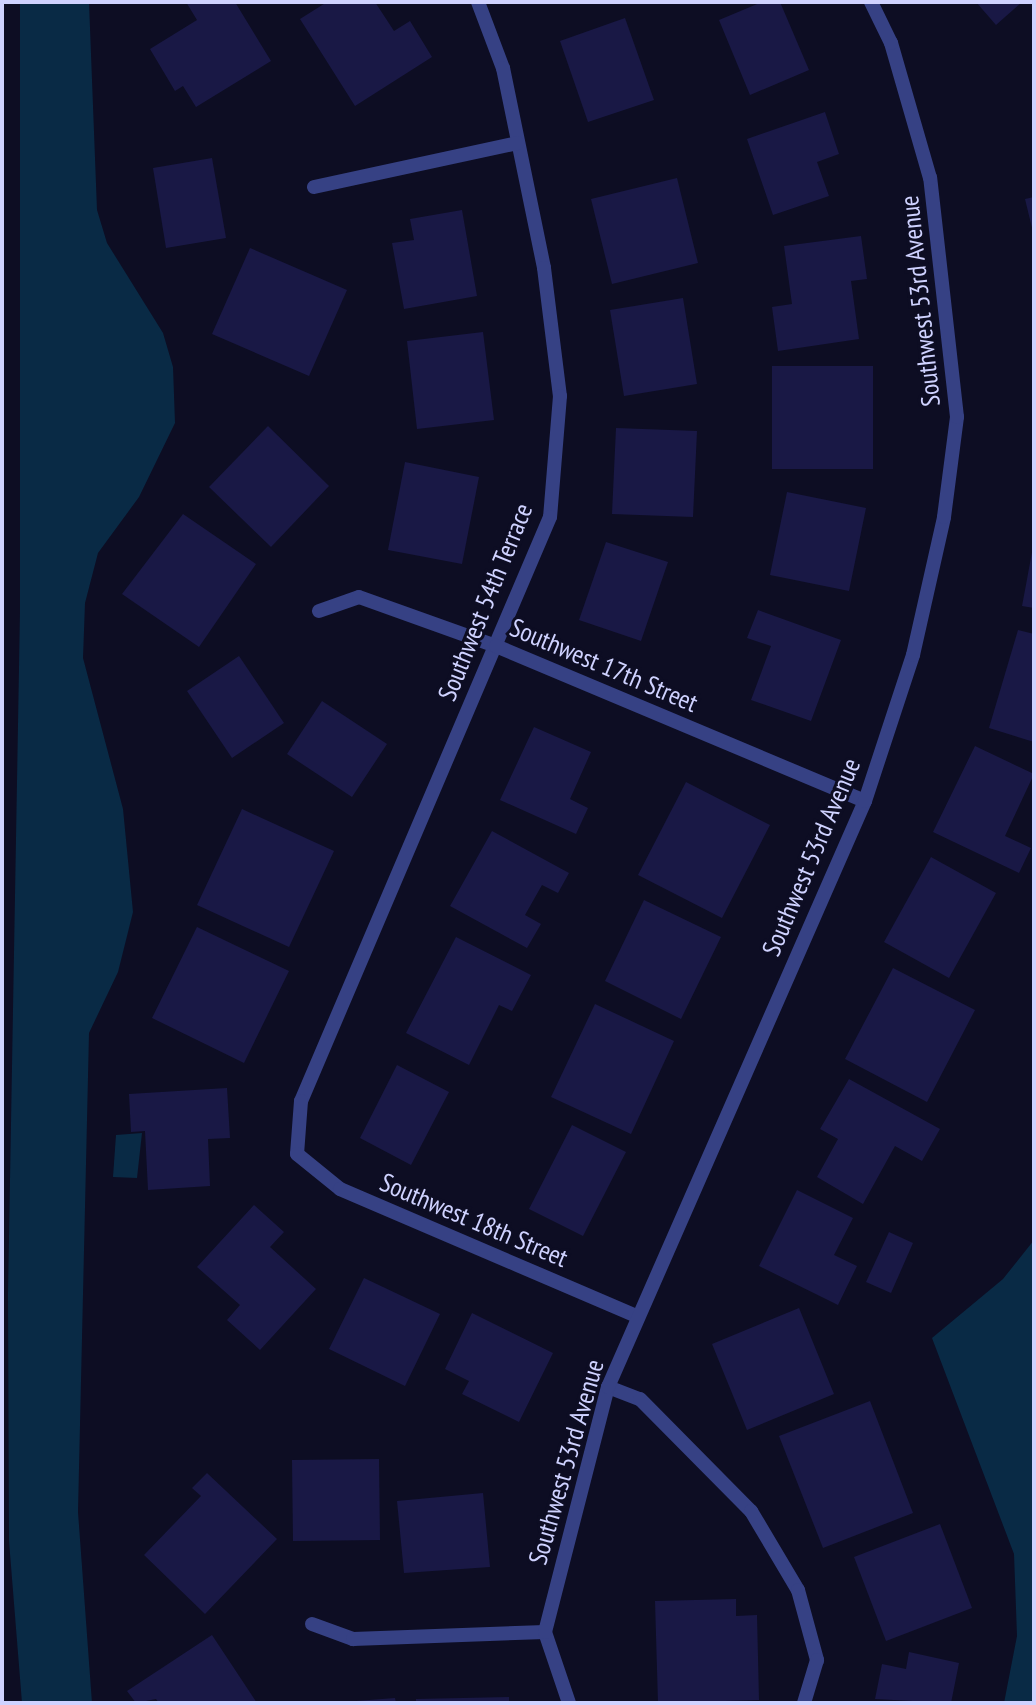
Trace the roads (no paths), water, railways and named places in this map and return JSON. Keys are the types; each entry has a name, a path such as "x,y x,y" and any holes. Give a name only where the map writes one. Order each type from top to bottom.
{"street":[{"name":"Southwest 54th Terrace","path":"298,1154 301,1101 550,517 560,396 544,268 503,68 478,2"},
{"name":"Southwest 53rd Avenue","path":"545,1632 608,1387 865,801 913,654 944,517 957,417 930,178 891,43 871,2"},
{"path":"314,187 517,143"},
{"name":"Southwest 17th Street","path":"319,611 359,597 496,646 865,801"},
{"name":"Southwest 18th Street","path":"298,1154 340,1189 638,1317"},
{"path":"608,1387 640,1399 751,1511 798,1590 817,1660 804,1703"},
{"path":"312,1624 353,1639 545,1632 569,1703"}],"water":[{"path":"20,2 89,2 97,210 107,243 163,333 173,367 175,423 139,497 98,553 85,603 83,658 123,809 133,912 118,972 89,1033 78,1512 92,1703 22,1703 9,1541 8,1294 20,611"},
{"path":"142,1133 137,1178 113,1177 116,1135"},
{"path":"1034,1240 1034,1703 1004,1703 1017,1636 1014,1554 932,1338 1003,1279"}]}
